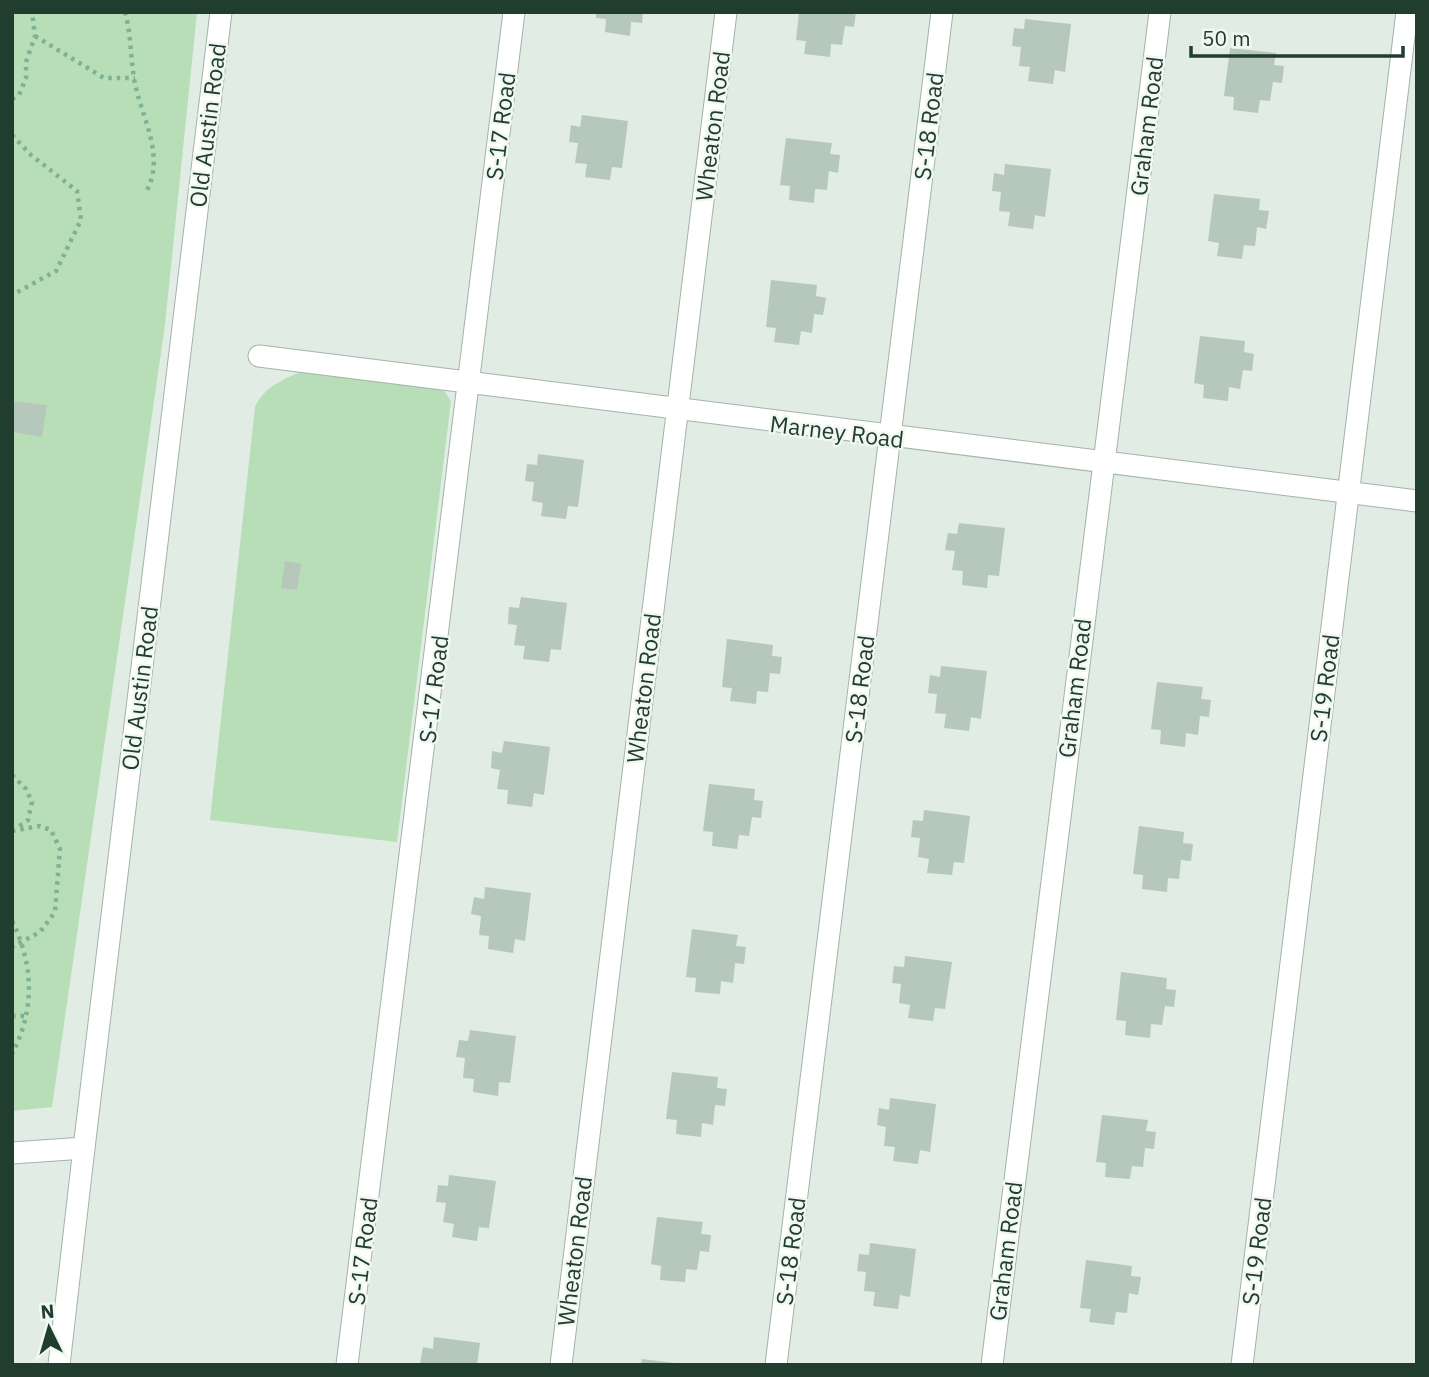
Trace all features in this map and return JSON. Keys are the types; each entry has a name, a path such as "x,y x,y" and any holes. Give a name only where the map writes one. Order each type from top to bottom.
{"street":[{"name":"Old Austin Road","path":"59,1365 221,12"},
{"name":"S-17 Road","path":"347,1365 514,12"},
{"name":"Wheaton Road","path":"561,1365 726,12"},
{"name":"S-18 Road","path":"776,1365 942,12"},
{"name":"Graham Road","path":"992,1365 1102,462 1160,12"},
{"name":"S-19 Road","path":"1242,1365 1408,12"},
{"name":"Marney Road","path":"259,356 677,411 1417,501"},
{"path":"12,1153 85,1148"}],"path":[{"path":"12,99 19,95 26,78 26,62 35,36 32,12"},
{"path":"125,12 135,78 149,125 156,175 146,192"},
{"path":"35,36 104,78 135,78"},
{"path":"12,135 31,155 77,191 81,220 56,271 12,295"},
{"path":"12,775 26,789 32,802 28,820 13,831"},
{"path":"12,947 40,932 55,912 60,849 51,830 40,826 13,831"},
{"path":"12,921 23,942 30,980 25,1016 12,1054"},
{"path":"12,1016 25,1016"}],"green space":[{"path":"12,12 197,12 165,325 52,1107 12,1111"},
{"path":"311,369 434,387 445,392 451,401 397,842 210,820 255,407 271,387"}],"building":[{"path":"596,12 643,12 642,23 631,22 630,36 605,32 606,19 596,18"},
{"path":"799,12 856,12 854,27 845,26 842,45 831,44 830,57 804,54 806,41 796,40"},
{"path":"1025,19 1071,24 1065,72 1055,70 1053,84 1028,81 1030,67 1019,66 1021,47 1012,46 1014,28 1024,29"},
{"path":"1230,48 1276,53 1274,65 1284,66 1282,83 1273,82 1270,101 1260,100 1258,113 1233,110 1234,97 1224,96"},
{"path":"582,115 628,121 622,168 612,167 610,180 585,177 587,164 575,163 578,143 569,142 571,125 580,127"},
{"path":"786,138 832,143 830,154 840,155 838,173 829,171 827,190 815,189 814,203 789,200 790,186 780,185"},
{"path":"1005,164 1051,169 1045,217 1035,215 1033,229 1008,226 1010,212 999,211 1001,192 992,191 994,173 1004,175"},
{"path":"1214,194 1260,199 1259,210 1269,211 1266,229 1257,227 1255,246 1244,245 1242,259 1217,256 1219,243 1208,241"},
{"path":"771,280 817,285 816,296 826,298 823,315 814,314 812,333 801,331 799,345 774,342 776,328 766,327"},
{"path":"1200,336 1245,341 1244,352 1254,354 1252,371 1243,370 1240,389 1229,387 1228,401 1203,398 1204,385 1194,383"},
{"path":"12,401 47,405 42,437 12,432"},
{"path":"538,454 584,460 578,507 568,506 566,519 541,516 543,503 532,501 534,482 525,481 527,464 537,465"},
{"path":"959,523 1005,528 999,576 988,575 987,588 962,585 963,571 952,570 955,551 945,550 948,533 957,534"},
{"path":"285,561 301,564 297,590 281,588"},
{"path":"521,597 567,603 561,650 551,649 549,662 523,659 525,646 514,645 517,625 508,624 509,607 519,608"},
{"path":"727,639 773,645 772,656 782,657 780,674 770,673 768,692 757,691 756,704 730,701 732,688 722,687"},
{"path":"941,666 987,671 981,719 971,717 969,731 944,728 946,714 935,713 937,694 928,693 930,675 940,677"},
{"path":"1157,682 1203,687 1201,699 1211,700 1209,717 1200,716 1198,735 1186,733 1185,747 1160,744 1161,730 1151,729"},
{"path":"504,741 550,747 544,795 534,793 532,807 507,804 508,790 497,789 500,770 491,768 492,751 502,753"},
{"path":"709,784 755,789 754,800 763,801 761,818 752,817 749,836 739,835 737,849 712,846 713,832 703,831"},
{"path":"924,810 970,816 964,863 954,862 952,875 927,873 929,859 918,857 920,838 911,837 913,820 923,821"},
{"path":"1139,826 1184,832 1183,843 1193,844 1191,861 1181,860 1179,879 1168,878 1167,892 1142,889 1143,875 1133,874"},
{"path":"485,887 531,893 525,941 515,939 513,953 488,949 489,936 479,935 481,916 471,914 474,897 484,899"},
{"path":"692,929 738,935 736,946 746,947 744,964 735,963 733,983 721,981 720,994 695,992 696,978 686,977"},
{"path":"905,956 952,962 945,1009 935,1008 933,1021 908,1018 910,1005 899,1003 901,984 892,983 894,966 904,967"},
{"path":"1121,972 1167,978 1166,989 1176,990 1174,1007 1165,1006 1162,1025 1151,1024 1150,1038 1125,1035 1126,1021 1116,1020"},
{"path":"470,1030 516,1036 510,1083 499,1082 498,1096 473,1092 474,1079 463,1078 465,1058 456,1057 459,1040 468,1041"},
{"path":"672,1072 718,1077 717,1088 727,1089 725,1106 715,1105 713,1125 702,1123 701,1137 676,1134 677,1120 666,1119"},
{"path":"890,1098 936,1104 930,1152 920,1150 918,1164 893,1161 895,1147 884,1146 886,1127 877,1125 879,1108 889,1110"},
{"path":"1102,1115 1148,1120 1146,1131 1156,1132 1154,1149 1145,1148 1143,1167 1132,1166 1130,1179 1105,1177 1106,1163 1096,1162"},
{"path":"449,1175 496,1181 489,1228 479,1227 477,1241 452,1237 454,1224 443,1222 446,1203 436,1202 438,1185 448,1186"},
{"path":"657,1217 703,1222 701,1234 711,1235 709,1252 700,1251 697,1270 686,1269 685,1282 660,1280 661,1266 651,1264"},
{"path":"870,1243 916,1249 910,1297 900,1295 898,1309 873,1306 875,1292 864,1291 866,1272 857,1271 859,1254 869,1255"},
{"path":"1086,1260 1132,1266 1131,1276 1141,1277 1138,1295 1129,1293 1127,1313 1116,1312 1114,1325 1089,1322 1091,1309 1080,1308"},
{"path":"434,1337 480,1343 477,1365 420,1364 423,1347 433,1349"},
{"path":"642,1359 675,1363 675,1365 641,1365"}]}
